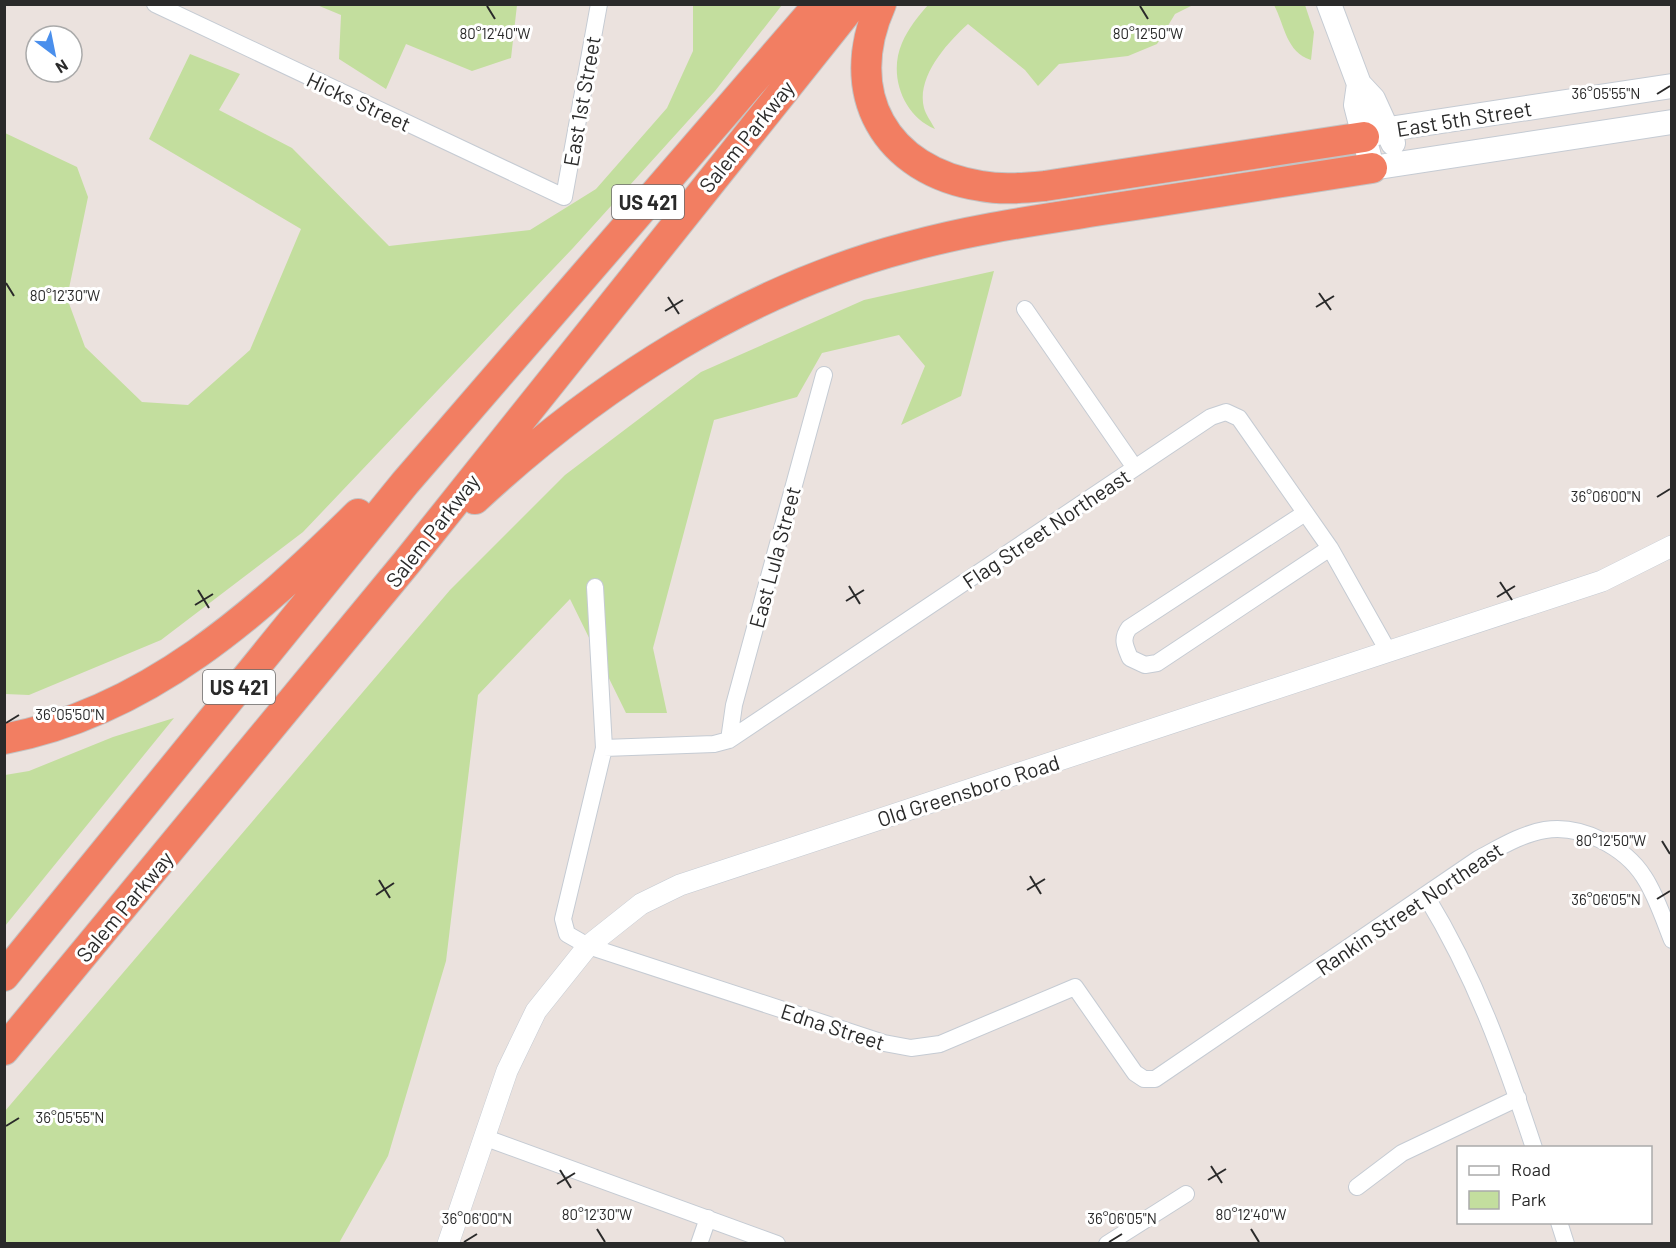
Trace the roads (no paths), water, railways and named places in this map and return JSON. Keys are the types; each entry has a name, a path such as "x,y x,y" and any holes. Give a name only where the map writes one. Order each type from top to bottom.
{"highway":[{"name":"Salem Parkway","path":"4,976 476,399 819,4"},
{"name":"Salem Parkway","path":"4,1050 407,562 853,4"},
{"path":"881,4 866,49 865,80 873,111 902,152 932,171 965,183 1004,188 1044,186 1377,133"},
{"path":"407,562 515,462 590,403 710,327 816,279 906,247 958,234 1385,166"},
{"path":"4,739 49,729 100,710 153,683 212,643 296,574 476,399"}],"main road":[{"path":"1329,4 1359,84 1356,105 1377,133 1385,166"},
{"name":"East 5th Street","path":"1377,133 1671,86"},
{"name":"East 5th Street","path":"1385,166 1671,122"}],"street":[{"name":"Hicks Street","path":"155,4 564,198"},
{"name":"East 1st Street","path":"564,198 599,4"},
{"path":"1025,309 1135,468"},
{"name":"East Lula Street","path":"729,740 734,705 824,375"},
{"name":"Flag Street Northeast","path":"604,748 714,744 729,740 1211,417 1226,412 1239,418 1330,548 1388,651"},
{"path":"1305,513 1129,628 1124,635 1124,644 1130,658 1145,665 1157,663 1330,548"},
{"name":"Old Greensboro Road","path":"448,1244 507,1071 536,1011 588,946 641,904 680,885 1602,580 1671,546"},
{"name":"Edna Street","path":"595,587 604,748 563,919 567,934 588,946 884,1043 910,1048 940,1044 1075,987"},
{"name":"Rankin Street Northeast","path":"1075,987 1135,1073 1144,1080 1155,1079 1478,859 1515,839 1546,829 1583,833 1610,843 1644,877 1671,940"},
{"path":"1426,896 1456,946 1479,994 1533,1146"},
{"path":"1357,1187 1402,1154 1518,1098"},
{"path":"486,1138 777,1244"},
{"path":"1107,1244 1186,1194"},
{"path":"699,1244 708,1218"},
{"path":"1560,1224 1566,1244"}]}
